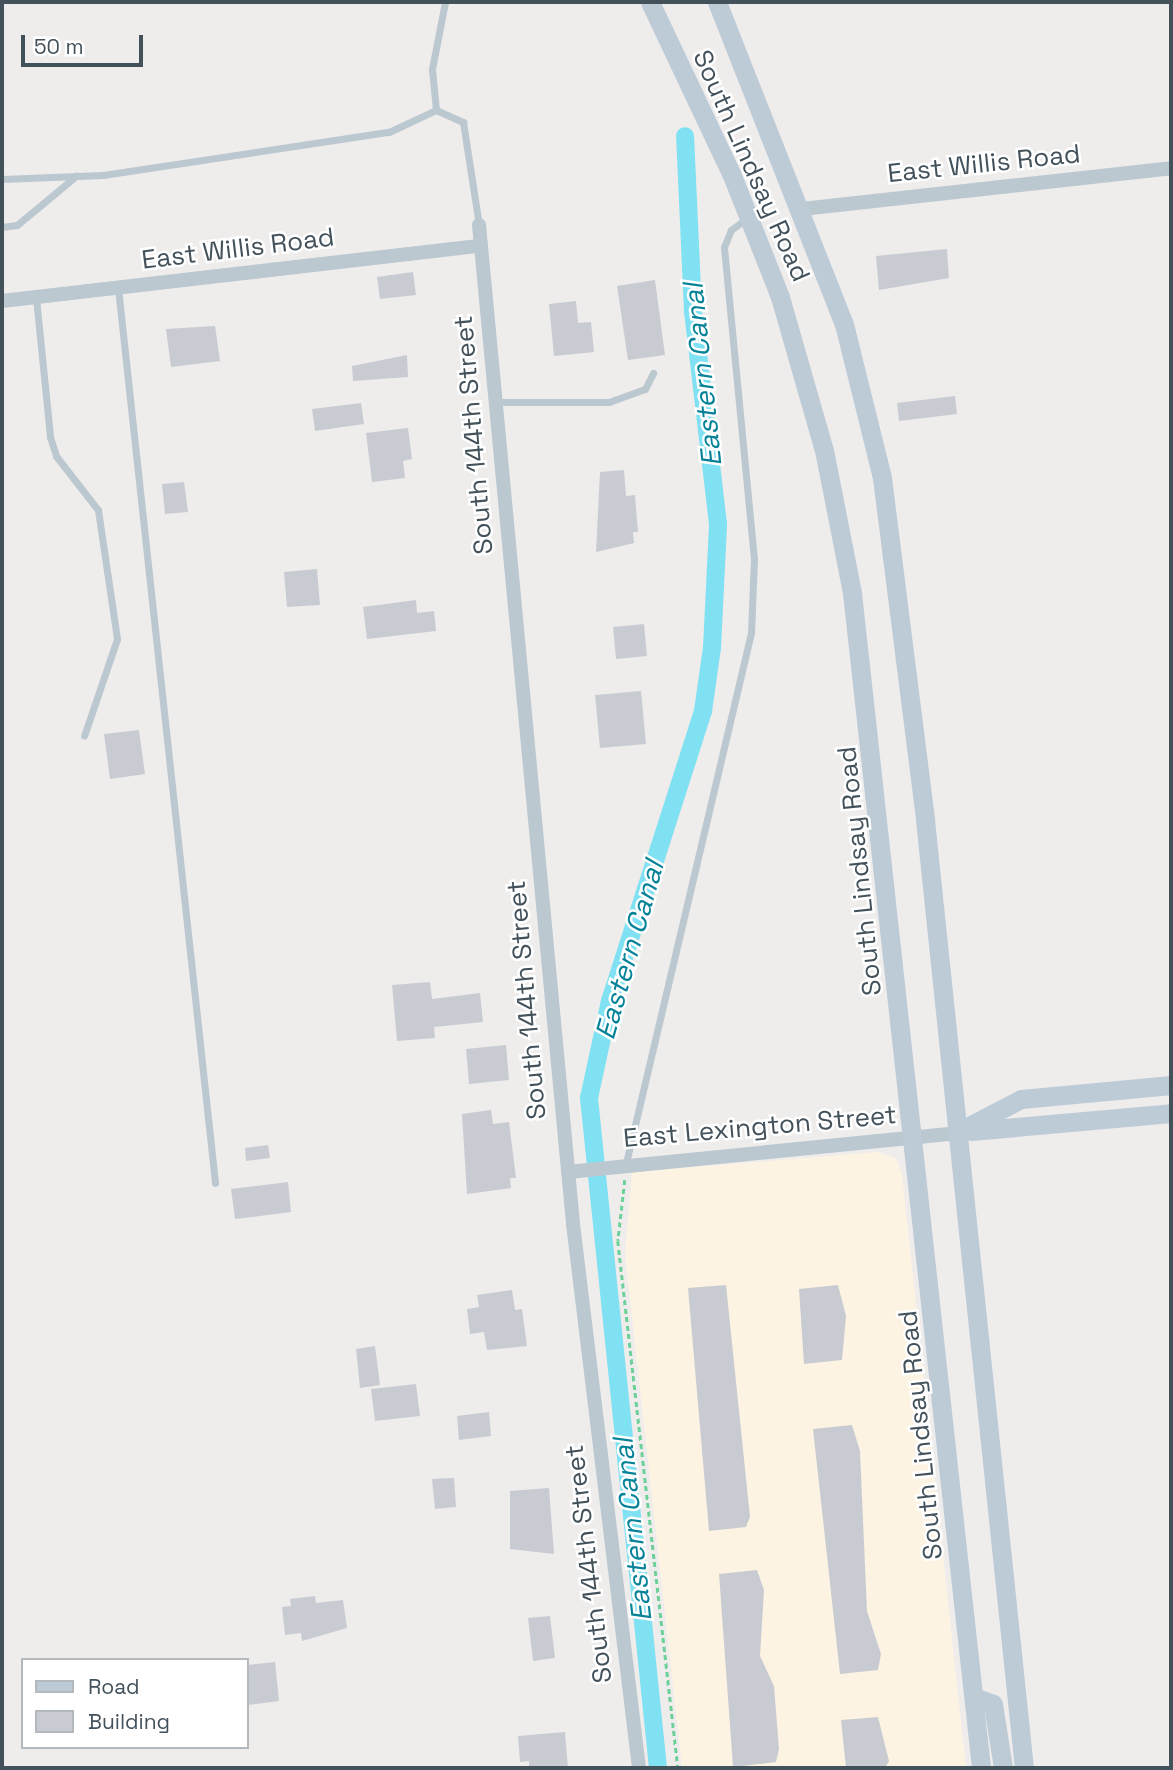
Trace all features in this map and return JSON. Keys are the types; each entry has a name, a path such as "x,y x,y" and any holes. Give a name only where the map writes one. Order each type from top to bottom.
{"main road":[{"name":"South Lindsay Road","path":"650,2 750,217 798,353 852,593 916,1137 981,1768"},
{"name":"South Lindsay Road","path":"717,2 802,209 844,324 882,478 1024,1768"},
{"path":"956,1133 1021,1099 1171,1085"},
{"path":"956,1133 1171,1113"},
{"path":"974,1697 993,1704 1003,1768"}],"street":[{"name":"East Willis Road","path":"802,209 1171,168"},
{"name":"South 144th Street","path":"479,225 574,1171 639,1768"},
{"name":"East Willis Road","path":"2,301 481,246"},
{"name":"East Lexington Street","path":"574,1171 620,1164 956,1133"}],"lane":[{"path":"436,110 432,69 445,2"},
{"path":"2,179 77,176 389,132 436,110 463,122 479,225"},
{"path":"2,227 17,225 77,176"},
{"path":"620,1164 751,633 754,559 724,247 731,230 750,217"},
{"path":"118,287 215,1183"},
{"path":"36,297 50,437 56,456 98,510 117,639 84,736"},
{"path":"495,402 609,402 645,389 653,373"}],"path":[{"path":"620,1164 618,1241 678,1768"}],"shaded area":[{"path":"877,1152 896,1158 902,1175 966,1768 682,1768 625,1255 632,1172"}],"building":[{"path":"947,249 949,278 879,290 876,256"},
{"path":"413,272 416,295 380,299 377,277"},
{"path":"655,280 665,355 628,360 617,286"},
{"path":"576,301 578,323 591,322 594,352 554,356 549,304"},
{"path":"215,326 220,361 171,367 166,329"},
{"path":"407,355 408,377 353,381 352,366"},
{"path":"955,396 957,414 899,421 897,403"},
{"path":"361,403 364,424 315,431 312,409"},
{"path":"408,428 412,459 403,461 405,478 372,482 366,433"},
{"path":"624,470 626,496 635,495 638,532 633,532 634,543 596,552 600,472"},
{"path":"184,482 188,512 165,514 162,484"},
{"path":"317,569 320,605 287,607 284,572"},
{"path":"416,600 417,613 434,611 436,631 367,639 363,607"},
{"path":"644,624 647,656 616,659 613,627"},
{"path":"641,691 646,744 600,748 595,695"},
{"path":"139,730 145,774 110,779 104,734"},
{"path":"430,982 432,999 480,993 483,1022 434,1027 435,1038 397,1041 392,985"},
{"path":"506,1045 509,1080 469,1084 466,1049"},
{"path":"491,1110 493,1124 509,1122 516,1178 510,1178 511,1188 467,1194 462,1114"},
{"path":"268,1145 270,1158 246,1161 245,1148"},
{"path":"288,1182 291,1212 235,1219 231,1189"},
{"path":"726,1285 750,1517 746,1527 709,1531 688,1288"},
{"path":"838,1285 846,1316 842,1360 804,1364 799,1289"},
{"path":"512,1290 515,1310 522,1309 527,1346 487,1350 484,1332 470,1334 467,1309 479,1307 477,1295"},
{"path":"375,1346 380,1385 360,1388 356,1349"},
{"path":"416,1384 420,1416 375,1421 371,1389"},
{"path":"489,1412 491,1436 459,1440 457,1416"},
{"path":"852,1425 860,1451 867,1611 881,1654 878,1670 840,1674 813,1429"},
{"path":"454,1478 456,1507 435,1509 432,1479"},
{"path":"549,1488 554,1554 510,1549 510,1491"},
{"path":"757,1570 764,1590 760,1656 774,1686 779,1749 776,1762 733,1767 719,1574"},
{"path":"315,1596 316,1603 343,1600 347,1628 302,1641 301,1633 285,1635 282,1607 291,1606 290,1599"},
{"path":"550,1616 555,1658 533,1661 528,1618"},
{"path":"275,1662 279,1701 248,1705 248,1665"},
{"path":"878,1717 889,1761 885,1768 846,1768 841,1720"},
{"path":"565,1732 568,1768 529,1768 529,1761 520,1762 518,1736"}],"waterway":[{"name":"Eastern Canal","path":"658,1768 589,1098 610,1001 703,711 712,648 718,524 693,311 685,136"}]}
